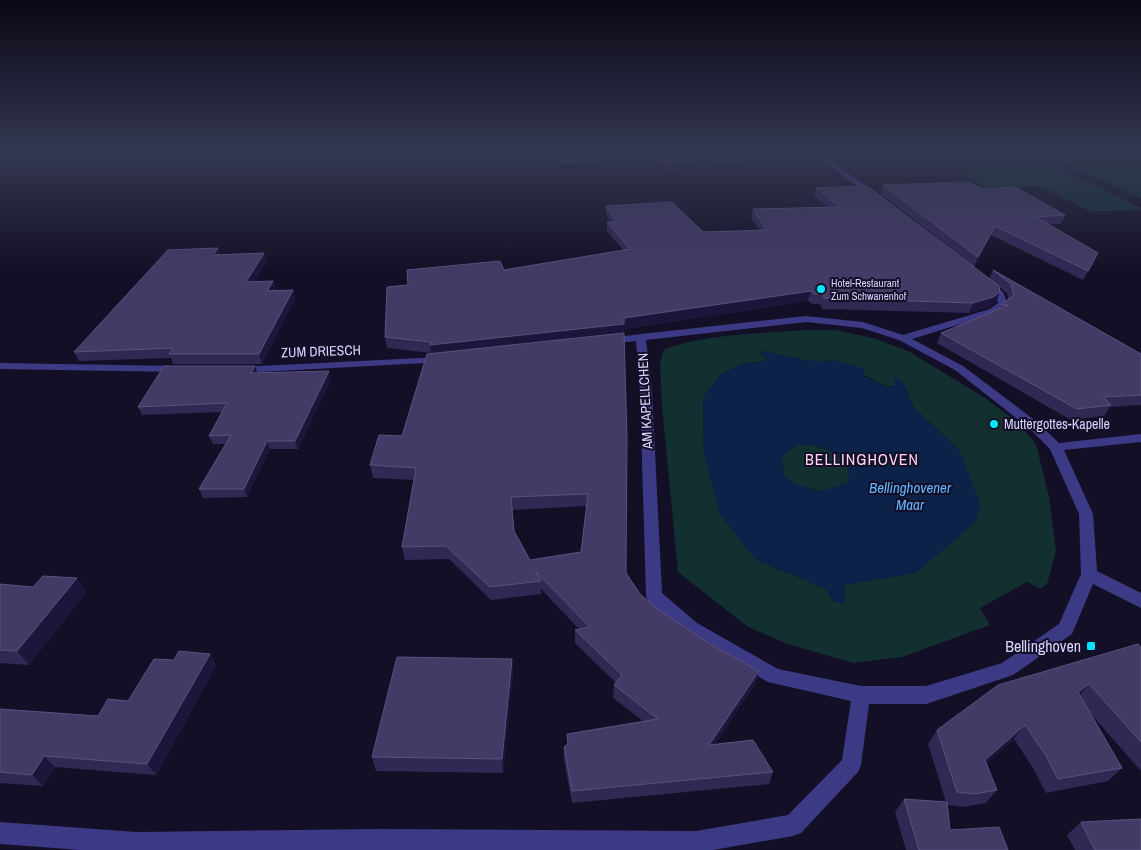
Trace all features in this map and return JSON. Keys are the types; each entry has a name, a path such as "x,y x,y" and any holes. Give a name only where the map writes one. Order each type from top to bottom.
{"street":[{"path":"872,194 885,203"},
{"path":"903,338 993,311 1003,304 1000,294 977,276"},
{"name":"AM KAPELLCHEN","path":"806,319 863,325 903,338 959,368 1034,425 1056,448 1086,514 1088,574 1066,629 1007,668 926,695 861,695 774,676 691,628 654,596 646,391 641,337 806,319"},
{"path":"593,343 641,337"},
{"name":"ZUM DRIESCH","path":"225,370 416,362 452,358"},
{"path":"0,366 186,369"},
{"path":"1056,448 1141,438"},
{"path":"1088,574 1141,601"},
{"path":"0,833 136,843 378,840 696,842 793,825 851,765 861,695"}],"green space":[{"path":"1055,194 1111,194 1141,208 1141,210 1091,212"},
{"path":"1131,194 1141,194 1141,198"},
{"path":"807,330 835,330 873,338 910,352 988,400 1019,424 1036,444 1049,497 1056,551 1047,584 1040,589 1027,582 980,608 990,625 902,657 853,663 788,644 748,627 678,572 662,406 660,363 664,350 714,337","holes":["763,351 808,361 826,362 834,360 888,387 903,383 914,408 960,451 916,573 844,585 845,602 834,602 826,589 755,559 704,453 703,398 720,375 746,363 762,362 767,357"]},
{"path":"798,445 813,445 836,452 849,469 849,482 826,491 801,487 784,477 782,456"}],"water":[{"name":"Bellinghovener Maar","path":"763,351 826,362 834,360 864,369 864,376 888,387 893,387 896,378 903,383 914,408 960,451 981,506 974,524 916,573 844,585 845,603 834,602 826,589 755,559 720,515 704,453 703,398 720,375 746,363 761,362 767,357 758,353","holes":["798,445 826,449 840,457 845,463 849,482 830,489 816,490 801,486 784,477 782,456"]}],"building":[{"path":"823,194 877,194 999,286 1000,292 993,297 973,303 824,298 823,294 814,294 811,291 624,318 624,324 430,345 431,342 385,337 387,287 408,285 407,270 500,261 504,270 630,249 607,222 616,222 606,206 672,202 703,232 767,230 753,209 840,207"},
{"path":"894,194 1027,194 1065,215 1036,217 1098,253 1088,271 995,226 978,257"},
{"path":"218,248 213,255 264,253 246,282 273,281 267,291 293,290 259,354 169,354 173,348 74,352 168,250"},
{"path":"993,270 1141,354 1141,395 1103,397 1111,405 1077,409 941,333 1008,305 1001,305 1014,295 1011,284"},
{"path":"624,333 627,438 626,573 640,594 660,611 715,647 759,671 709,745 753,740 773,772 572,791 564,747 568,744 567,734 658,719 614,685 622,675 575,630 590,627 535,571 541,581 490,587 446,546 402,547 416,468 370,465 379,435 402,436 427,354","holes":["588,494 581,552 530,560 514,531 511,497"]},
{"path":"164,366 255,366 251,373 329,371 295,441 267,441 244,489 199,489 231,435 209,436 227,403 138,407"},
{"path":"43,576 77,578 17,651 0,650 0,584 33,587"},
{"path":"1138,644 1141,647 1141,742 1089,684 1078,692 1122,768 1058,779 1045,754 1025,725 985,760 997,790 975,794 957,792 937,730 998,685"},
{"path":"179,651 210,654 147,764 44,756 32,775 0,772 0,709 98,716 108,699 128,701 154,659 174,660"},
{"path":"397,657 512,659 502,759 372,757"},
{"path":"904,799 947,802 950,830 999,827 1008,850 919,850"},
{"path":"1141,819 1141,850 1095,850 1081,822"}],"place":[{"name":"Hotel-Restaurant Zum Schwanenhof","path":"821,289"},
{"name":"Muttergottes-Kapelle","path":"994,424"},
{"name":"Bellinghoven","path":"1091,646"}],"district":[{"name":"BELLINGHOVEN","path":"862,459"}]}
